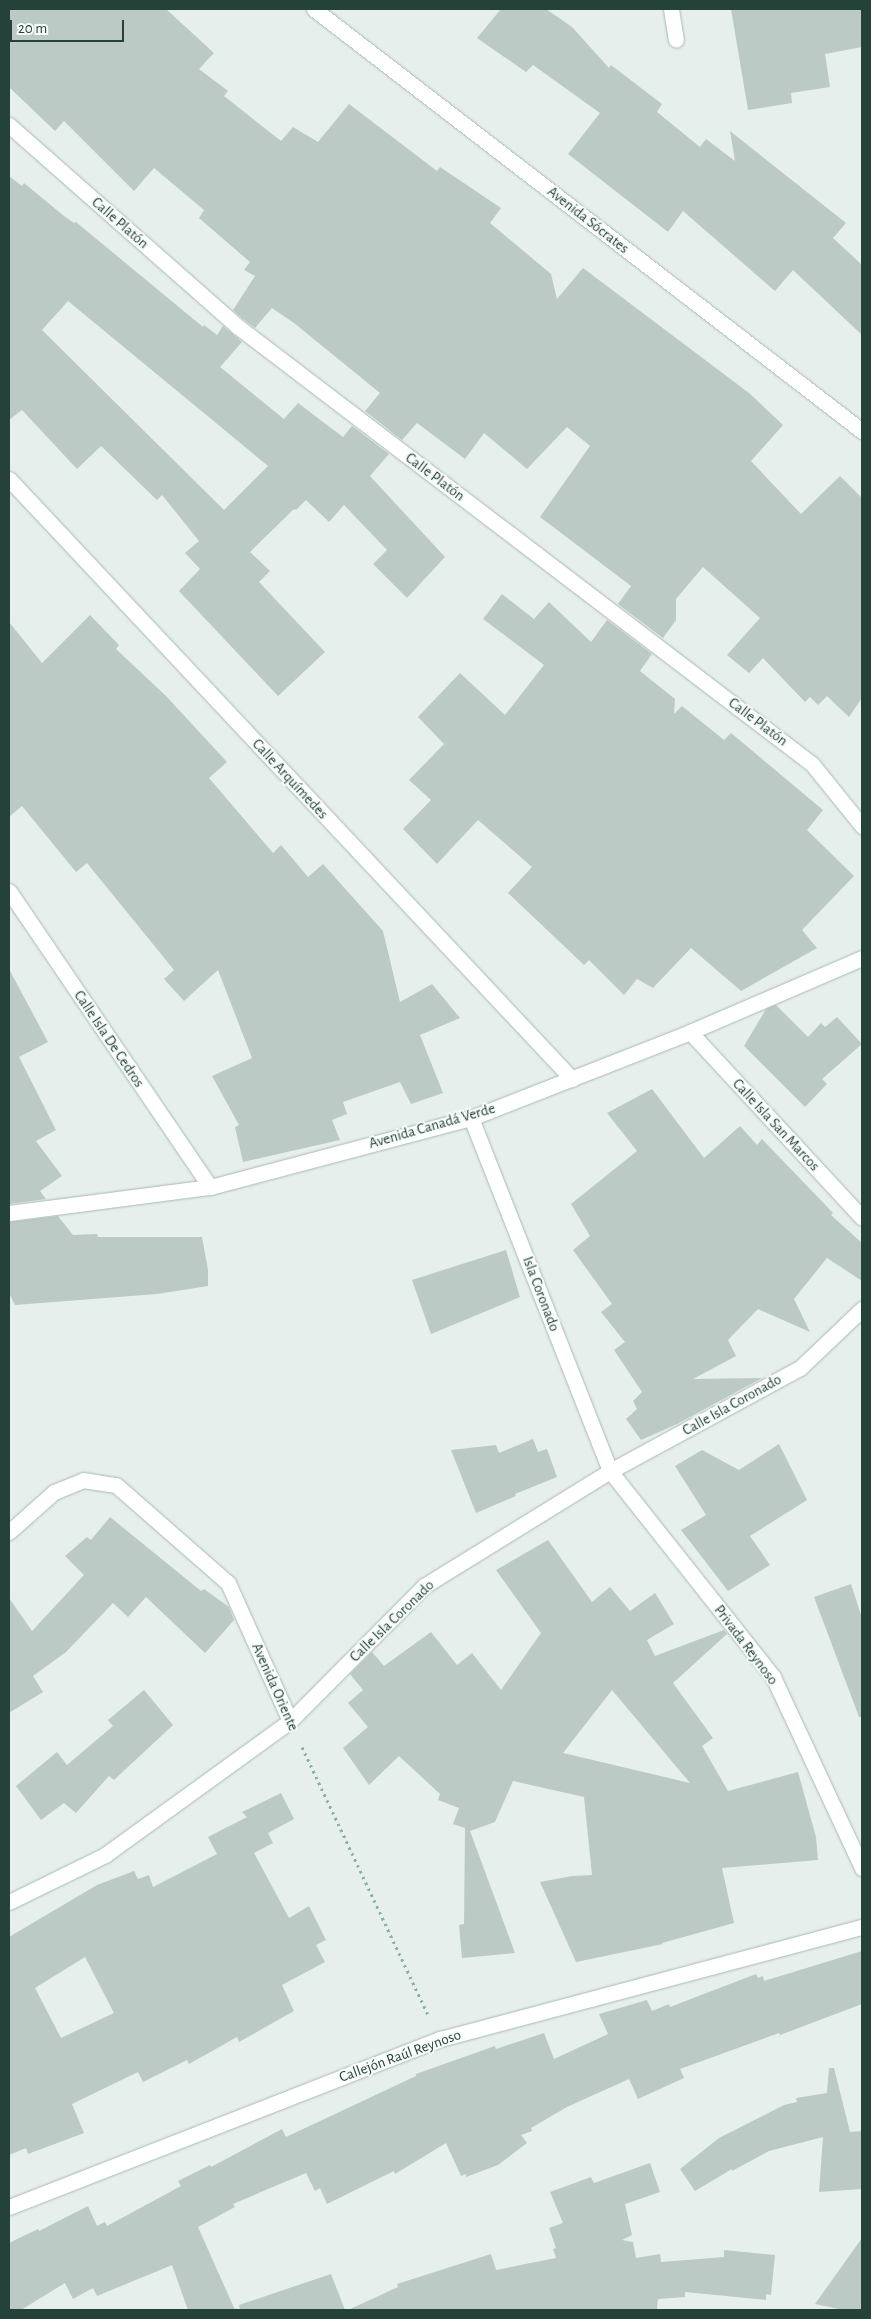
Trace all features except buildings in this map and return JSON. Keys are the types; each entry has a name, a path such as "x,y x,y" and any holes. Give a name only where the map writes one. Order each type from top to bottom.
{"street":[{"name":"Avenida Sócrates","path":"314,9 862,431"},
{"path":"671,9 676,40"},
{"name":"Calle Platón","path":"9,125 237,326 812,764 862,826"},
{"name":"Calle Arquímedes","path":"9,479 572,1079"},
{"name":"Calle Isla De Cedros","path":"9,891 210,1187"},
{"name":"Avenida Canadá Verde","path":"9,1213 210,1187 471,1118 690,1032 862,958"},
{"name":"Calle Isla San Marcos","path":"690,1032 862,1218"},
{"name":"Isla Coronado","path":"471,1118 610,1471"},
{"name":"Calle Isla Coronado","path":"9,1902 105,1855 290,1721 424,1586 610,1471 800,1368 862,1309"},
{"name":"Privada Reynoso","path":"610,1471 773,1677 862,1868"},
{"name":"Avenida Oriente","path":"9,1532 54,1492 83,1480 116,1485 228,1583 290,1721"},
{"name":"Callejón Raúl Reynoso","path":"9,2207 440,2039 862,1927"}],"path":[{"name":"Avenida Oriente","path":"290,1721 440,2039"}]}
